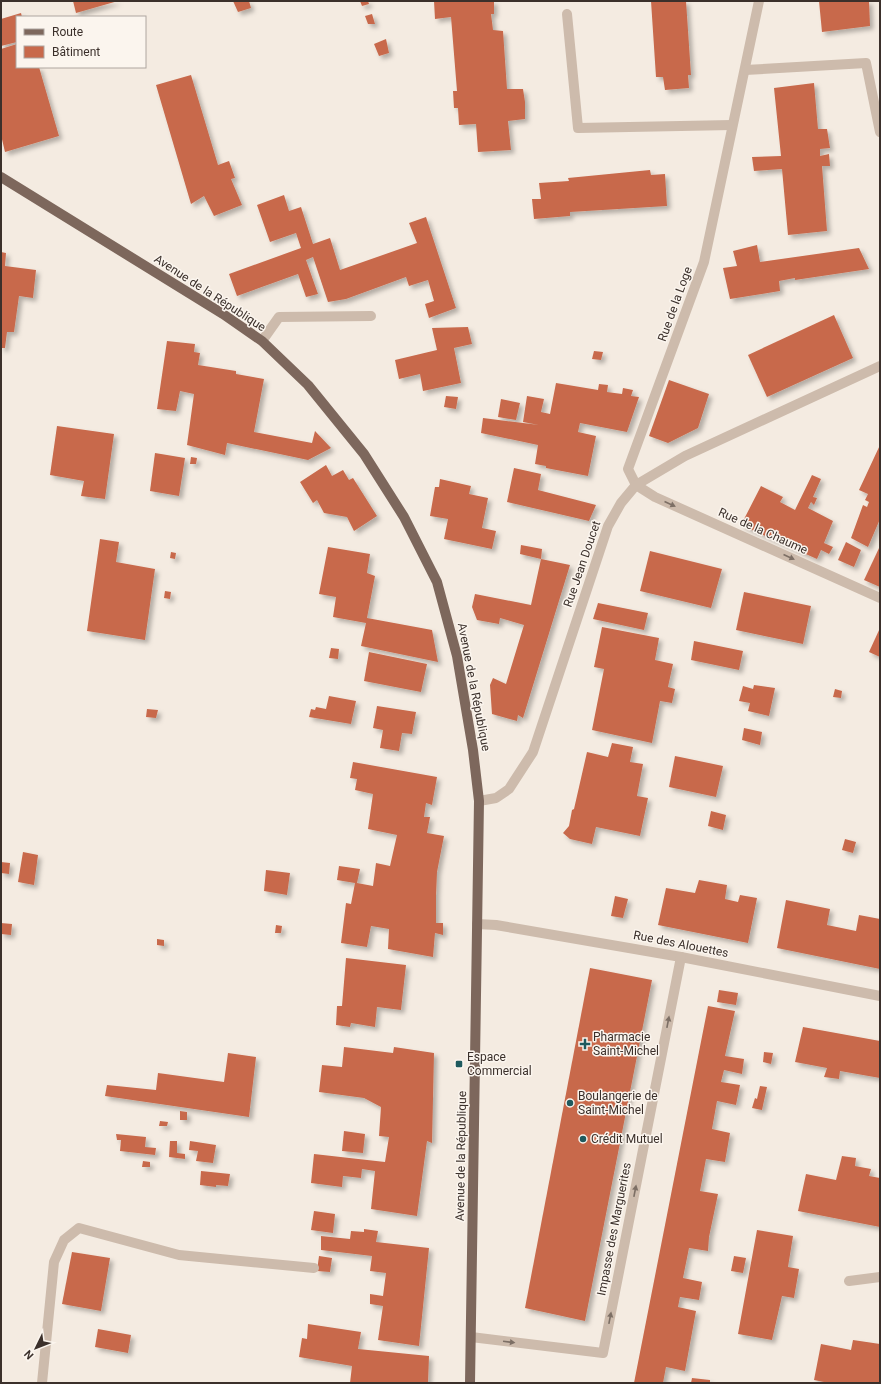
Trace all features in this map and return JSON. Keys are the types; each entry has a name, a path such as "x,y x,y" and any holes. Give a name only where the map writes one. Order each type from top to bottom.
{"main road":[{"name":"Avenue de la République","path":"1,177 223,314 262,341 308,385 364,454 404,517 437,582 457,656 473,750 479,801 470,1383"}],"street":[{"name":"Rue de la Loge","path":"636,485 628,469 704,262 759,1"},
{"path":"567,14 578,128 732,124"},
{"path":"745,70 866,63 880,132"},
{"path":"262,341 279,317 371,316"},
{"name":"Rue Jean Doucet","path":"479,801 496,798 509,789 533,752 608,526 620,503 636,485 685,456 880,366"},
{"name":"Rue de la Chaume","path":"636,485 655,497 880,598"},
{"name":"Rue des Alouettes","path":"477,924 496,925 681,957 880,996"},
{"name":"Impasse des Marguerites","path":"471,1337 603,1353 681,957"},
{"path":"42,1383 54,1262 64,1240 79,1228 179,1255 314,1268"},
{"path":"849,1281 880,1277"}],"building":[{"path":"73,1 118,1 76,13"},
{"path":"233,1 249,1 251,8 238,12"},
{"path":"360,1 368,1 369,4 362,6"},
{"path":"434,1 494,1 494,14 491,14 493,30 503,31 507,89 523,89 525,102 525,119 508,121 511,150 478,152 476,124 459,125 458,108 454,108 453,91 457,91 451,17 435,19"},
{"path":"651,1 686,1 691,75 688,75 689,88 665,90 663,77 656,77"},
{"path":"819,1 869,1 870,26 822,32"},
{"path":"21,13 22,16 16,16 16,42 1,46 1,19"},
{"path":"372,14 375,24 368,24 365,16"},
{"path":"386,39 389,53 379,56 374,44"},
{"path":"16,44 16,68 39,68 59,136 5,152 1,135 1,49"},
{"path":"191,75 218,165 229,161 235,178 231,179 242,205 214,216 204,196 191,204 156,85"},
{"path":"814,83 818,129 827,129 830,148 820,149 820,156 829,154 830,166 822,166 827,231 788,235 782,169 754,171 752,157 781,156 774,88"},
{"path":"650,170 651,175 665,174 667,206 570,212 570,216 534,219 532,199 541,199 539,183 569,181 568,178"},
{"path":"284,195 289,211 301,207 313,244 330,238 340,270 417,243 409,223 426,217 456,308 429,318 425,304 434,301 428,280 409,286 406,277 346,299 328,302 313,257 306,260 318,294 306,297 298,274 237,296 229,274 301,248 296,233 270,242 257,205"},
{"path":"757,245 760,262 859,248 869,269 779,281 780,291 730,299 723,268 737,266 733,251"},
{"path":"1,252 6,253 5,266 36,270 33,298 19,296 14,332 7,332 5,348 1,348"},
{"path":"834,315 853,358 767,397 748,355"},
{"path":"468,327 472,344 454,348 461,383 423,391 420,374 399,379 395,360 437,350 432,328"},
{"path":"167,341 195,344 194,352 200,353 198,365 236,371 236,374 264,379 254,432 312,443 315,431 331,448 308,460 227,443 225,455 187,445 194,394 180,391 176,411 157,409"},
{"path":"594,351 603,352 601,360 592,359"},
{"path":"669,380 709,394 698,428 668,443 649,436"},
{"path":"556,383 598,390 599,384 608,385 607,392 622,394 623,388 633,390 631,396 639,397 627,432 580,423 578,432 596,436 588,476 546,468 546,466 535,464 538,445 481,433 483,418 539,425 523,422 527,396 544,399 541,412 550,414"},
{"path":"446,396 458,397 456,409 444,407"},
{"path":"501,399 520,403 516,420 498,417"},
{"path":"57,426 114,434 105,499 81,496 84,481 50,475"},
{"path":"880,445 880,519 868,547 851,538 863,505 867,507 869,502 865,500 868,494 859,490"},
{"path":"155,453 185,458 179,496 150,491"},
{"path":"191,457 197,458 196,464 190,464"},
{"path":"326,465 332,476 343,470 349,480 353,478 377,516 354,531 347,517 324,513 317,500 313,503 300,482"},
{"path":"514,468 541,474 538,490 596,505 589,521 507,502"},
{"path":"812,475 821,479 813,497 817,498 814,505 811,502 808,508 833,521 824,543 833,547 829,554 821,550 817,559 741,525 761,486 783,497 780,502 795,510"},
{"path":"440,479 471,486 469,494 488,498 482,528 496,531 492,549 444,539 448,519 430,516 435,487 439,487"},
{"path":"100,539 119,542 116,562 155,569 145,640 87,631"},
{"path":"846,542 861,550 854,567 838,560"},
{"path":"521,545 542,549 541,559 520,554"},
{"path":"880,546 880,587 864,580"},
{"path":"328,547 370,554 367,573 375,576 367,618 432,630 438,662 361,646 366,623 333,617 336,597 319,594"},
{"path":"650,551 722,569 711,608 640,591"},
{"path":"171,552 176,553 175,559 170,558"},
{"path":"541,559 570,565 523,718 518,715 517,721 492,714 490,685 493,678 506,684 524,625 500,618 499,624 477,620 472,607 475,594 531,605"},
{"path":"165,591 171,592 170,599 164,598"},
{"path":"744,592 811,606 803,644 736,630"},
{"path":"598,603 648,613 644,630 593,619"},
{"path":"602,627 659,638 655,660 673,664 668,687 675,689 672,703 660,701 652,743 592,730 604,669 594,667"},
{"path":"880,628 880,657 869,652"},
{"path":"694,641 743,651 739,670 691,660"},
{"path":"331,648 339,649 338,659 329,658"},
{"path":"369,652 427,664 421,692 364,681"},
{"path":"754,685 775,688 769,716 748,711 750,703 739,701 743,686 753,689"},
{"path":"835,689 842,691 841,698 833,697"},
{"path":"329,696 356,701 351,724 309,717 311,709 315,710 316,707 326,709"},
{"path":"377,706 416,712 412,734 402,733 399,751 380,748 383,730 373,728"},
{"path":"147,709 158,710 156,718 146,717"},
{"path":"744,728 762,732 760,745 742,740"},
{"path":"612,743 633,747 630,762 643,764 637,796 648,798 640,836 596,827 592,844 570,839 563,833 569,826 587,752 608,757"},
{"path":"675,756 723,766 716,797 669,787"},
{"path":"353,762 437,777 432,805 426,803 424,817 430,817 427,833 444,836 437,872 436,895 436,923 443,923 443,935 435,933 433,957 388,949 389,929 371,926 367,947 341,943 346,903 351,904 355,883 337,880 339,866 360,869 357,883 373,886 376,863 390,866 397,835 368,829 373,794 355,790 357,779 350,778"},
{"path":"711,811 726,815 723,830 708,826"},
{"path":"845,839 856,842 853,853 842,850"},
{"path":"23,852 38,855 34,885 18,882"},
{"path":"1,862 10,863 9,874 1,873"},
{"path":"266,870 290,873 287,895 264,891"},
{"path":"699,880 727,885 725,899 738,902 740,895 757,898 748,943 658,925 666,888 695,893"},
{"path":"615,896 628,899 623,918 611,916"},
{"path":"786,900 830,909 827,925 856,931 859,915 880,919 880,969 777,948"},
{"path":"1,923 12,924 11,935 1,934"},
{"path":"276,925 282,926 281,933 275,933"},
{"path":"157,939 164,940 164,946 157,945"},
{"path":"346,958 406,965 401,1010 377,1007 375,1027 351,1023 350,1027 336,1025 337,1006 342,1006"},
{"path":"590,968 652,980 585,1321 525,1308"},
{"path":"719,990 738,993 736,1005 717,1002"},
{"path":"708,1006 735,1011 725,1056 744,1059 742,1074 724,1070 721,1082 740,1085 736,1105 717,1101 712,1129 730,1133 725,1162 706,1159 700,1191 718,1194 709,1237 708,1251 689,1248 683,1278 702,1282 699,1300 680,1297 678,1307 696,1311 685,1371 666,1367 663,1383 634,1383"},
{"path":"803,1027 880,1041 880,1078 840,1071 839,1079 824,1077 827,1068 795,1062"},
{"path":"344,1047 393,1053 394,1047 434,1053 432,1143 427,1141 417,1216 371,1209 375,1171 362,1169 361,1178 343,1176 342,1187 311,1183 314,1154 385,1162 389,1137 379,1136 381,1107 364,1098 319,1092 322,1065 342,1067"},
{"path":"764,1052 773,1053 771,1064 763,1062"},
{"path":"228,1053 256,1057 249,1117 105,1096 107,1085 156,1090 158,1073 224,1082"},
{"path":"760,1086 767,1087 762,1110 752,1108 755,1098 757,1099"},
{"path":"180,1111 187,1112 187,1120 180,1120"},
{"path":"160,1121 168,1122 167,1126 159,1126"},
{"path":"344,1131 365,1134 363,1153 342,1151"},
{"path":"116,1134 146,1137 145,1147 156,1148 155,1155 120,1151 121,1140 117,1140"},
{"path":"170,1141 177,1141 177,1153 185,1154 185,1159 169,1157"},
{"path":"190,1141 216,1145 213,1163 196,1161 198,1151 189,1150"},
{"path":"842,1156 856,1158 855,1166 871,1169 869,1176 880,1178 880,1227 798,1211 806,1174 836,1180"},
{"path":"143,1161 150,1162 150,1167 142,1167"},
{"path":"201,1171 230,1174 228,1186 216,1185 216,1187 200,1185"},
{"path":"314,1211 335,1214 333,1233 311,1230"},
{"path":"364,1229 378,1231 376,1242 429,1248 419,1346 378,1340 383,1306 370,1304 370,1294 383,1296 386,1273 370,1271 372,1256 321,1250 321,1236 350,1239 351,1231 364,1232"},
{"path":"757,1230 793,1236 788,1267 799,1269 794,1298 782,1296 772,1340 738,1334"},
{"path":"72,1252 110,1258 101,1311 62,1304"},
{"path":"319,1256 332,1258 330,1272 317,1271"},
{"path":"734,1256 746,1258 743,1273 731,1271"},
{"path":"308,1324 361,1332 358,1349 429,1356 428,1383 350,1383 352,1366 299,1357 302,1338 307,1339"},
{"path":"98,1329 131,1335 128,1353 95,1347"},
{"path":"853,1340 880,1344 880,1383 829,1383 814,1380 821,1344 851,1350"},
{"path":"692,1378 710,1380 710,1383 691,1383"}],"place":[{"name":"Pharmacie Saint-Michel","path":"585,1044"},
{"name":"Espace Commercial","path":"459,1064"},
{"name":"Boulangerie de Saint-Michel","path":"570,1103"},
{"name":"Crédit Mutuel","path":"583,1139"}]}
